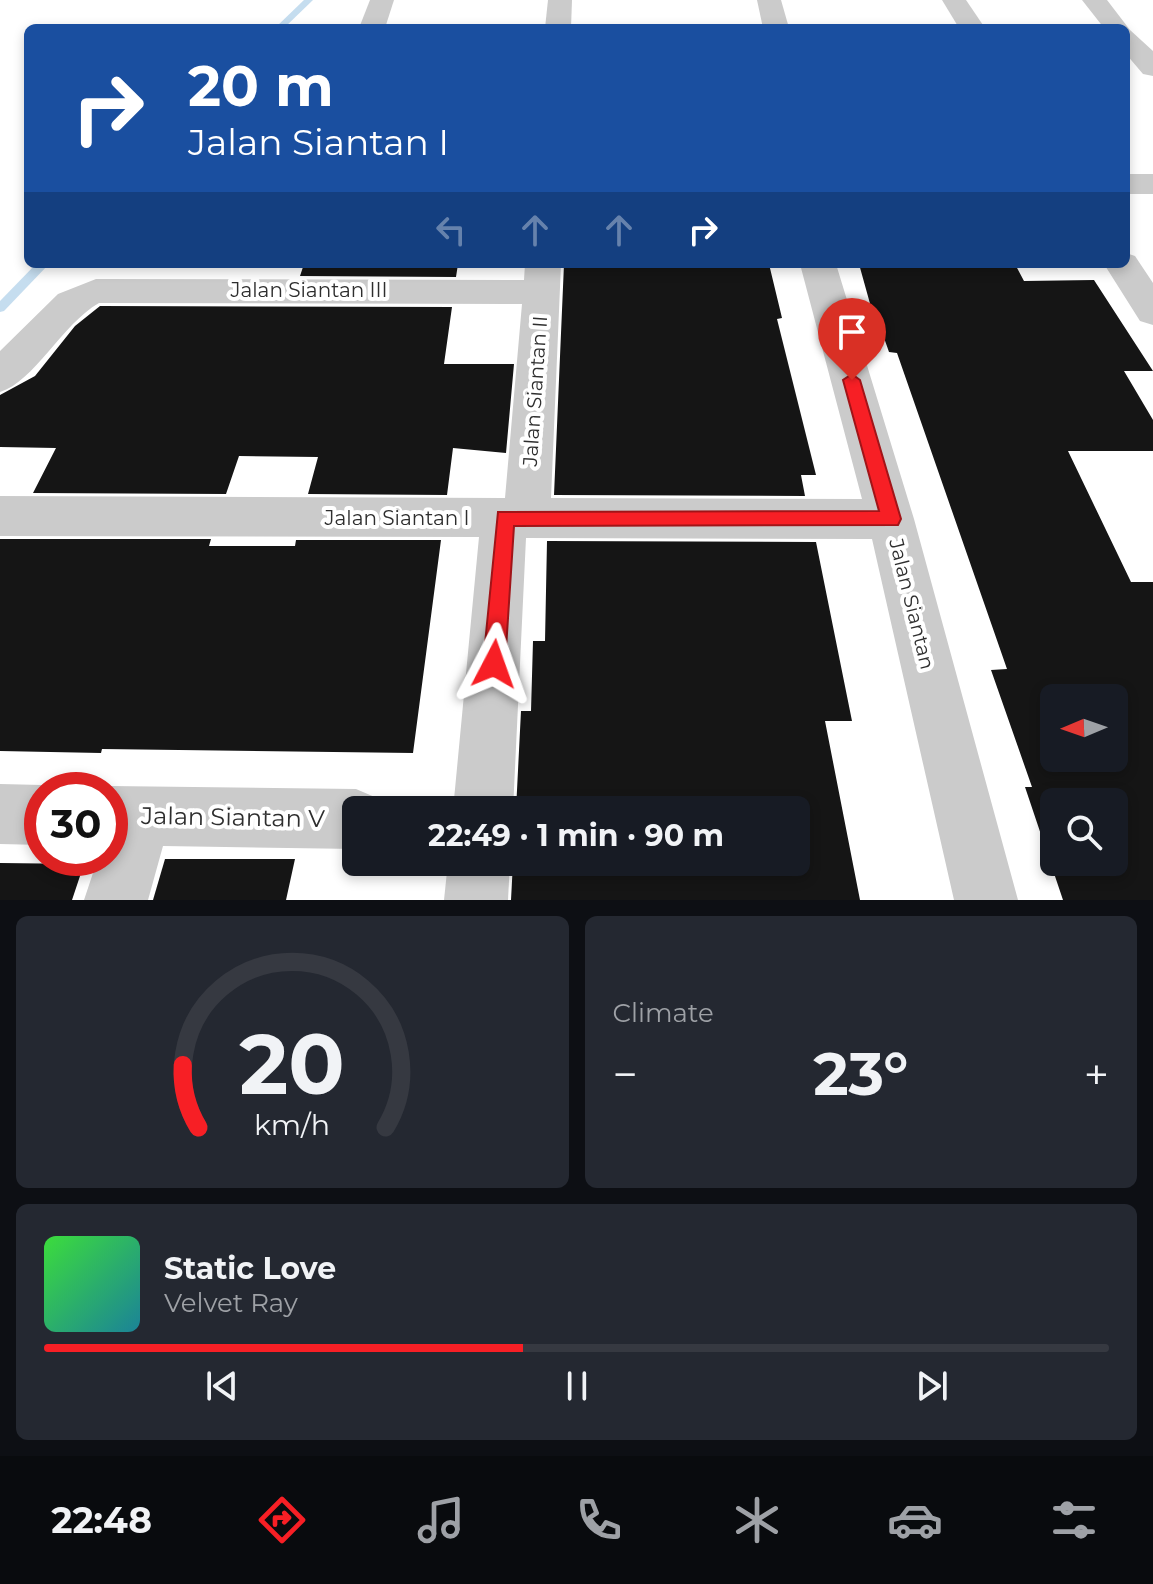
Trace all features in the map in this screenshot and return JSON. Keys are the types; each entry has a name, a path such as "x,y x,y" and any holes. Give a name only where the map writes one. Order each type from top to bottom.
{"street":[{"path":"373,24 382,0"},
{"path":"558,24 560,0"},
{"path":"769,0 775,24"},
{"path":"954,0 969,24"},
{"path":"1094,0 1115,24"},
{"path":"1130,42 1153,68"},
{"path":"1130,184 1153,184"},
{"name":"Jalan Siantan","path":"819,268 891,519 986,900"},
{"path":"831,268 839,315 836,325"},
{"path":"1125,268 1153,312"},
{"name":"Jalan Siantan III","path":"0,377 79,296 96,291 279,276 542,278"},
{"name":"Jalan Siantan II","path":"485,796 542,278"},
{"name":"Jalan Siantan I","path":"0,516 891,519"},
{"path":"0,814 24,815"},
{"name":"Jalan Siantan V","path":"128,816 342,819"},
{"path":"116,900 119,876"},
{"path":"476,900 478,876"}],"building":[{"path":"303,268 457,268 456,277 300,276"},
{"path":"564,268 770,268 782,318 777,319 816,475 801,475 805,496 554,495"},
{"path":"860,268 1017,268 1024,281 1094,280 1153,371 1124,371 1153,420 1153,451 1068,451 1131,582 1153,582 1153,900 1063,900 1055,876 1128,876 1128,788 1040,788 1040,832 1025,787 1032,787 991,670 1007,669 897,353 889,352 877,318 874,318"},
{"path":"100,306 452,307 444,364 514,364 506,453 453,448 447,495 308,494 318,457 239,456 226,494 33,493 56,448 0,447 0,395 35,376 75,326"},
{"path":"0,539 211,539 209,546 295,546 296,540 441,540 413,753 102,749 101,753 0,751"},
{"path":"547,541 816,542 852,721 825,721 860,900 511,900 512,876 810,876 810,796 517,796 521,711 531,711 533,641 545,641"},
{"path":"165,859 295,859 286,900 153,900"},
{"path":"0,863 24,863 24,876 80,876 72,900 0,900"}],"waterway":[{"path":"283,24 309,0"},
{"path":"0,308 39,268"}],"route":[{"path":"494,664 504,518 891,519 852,380"}]}
